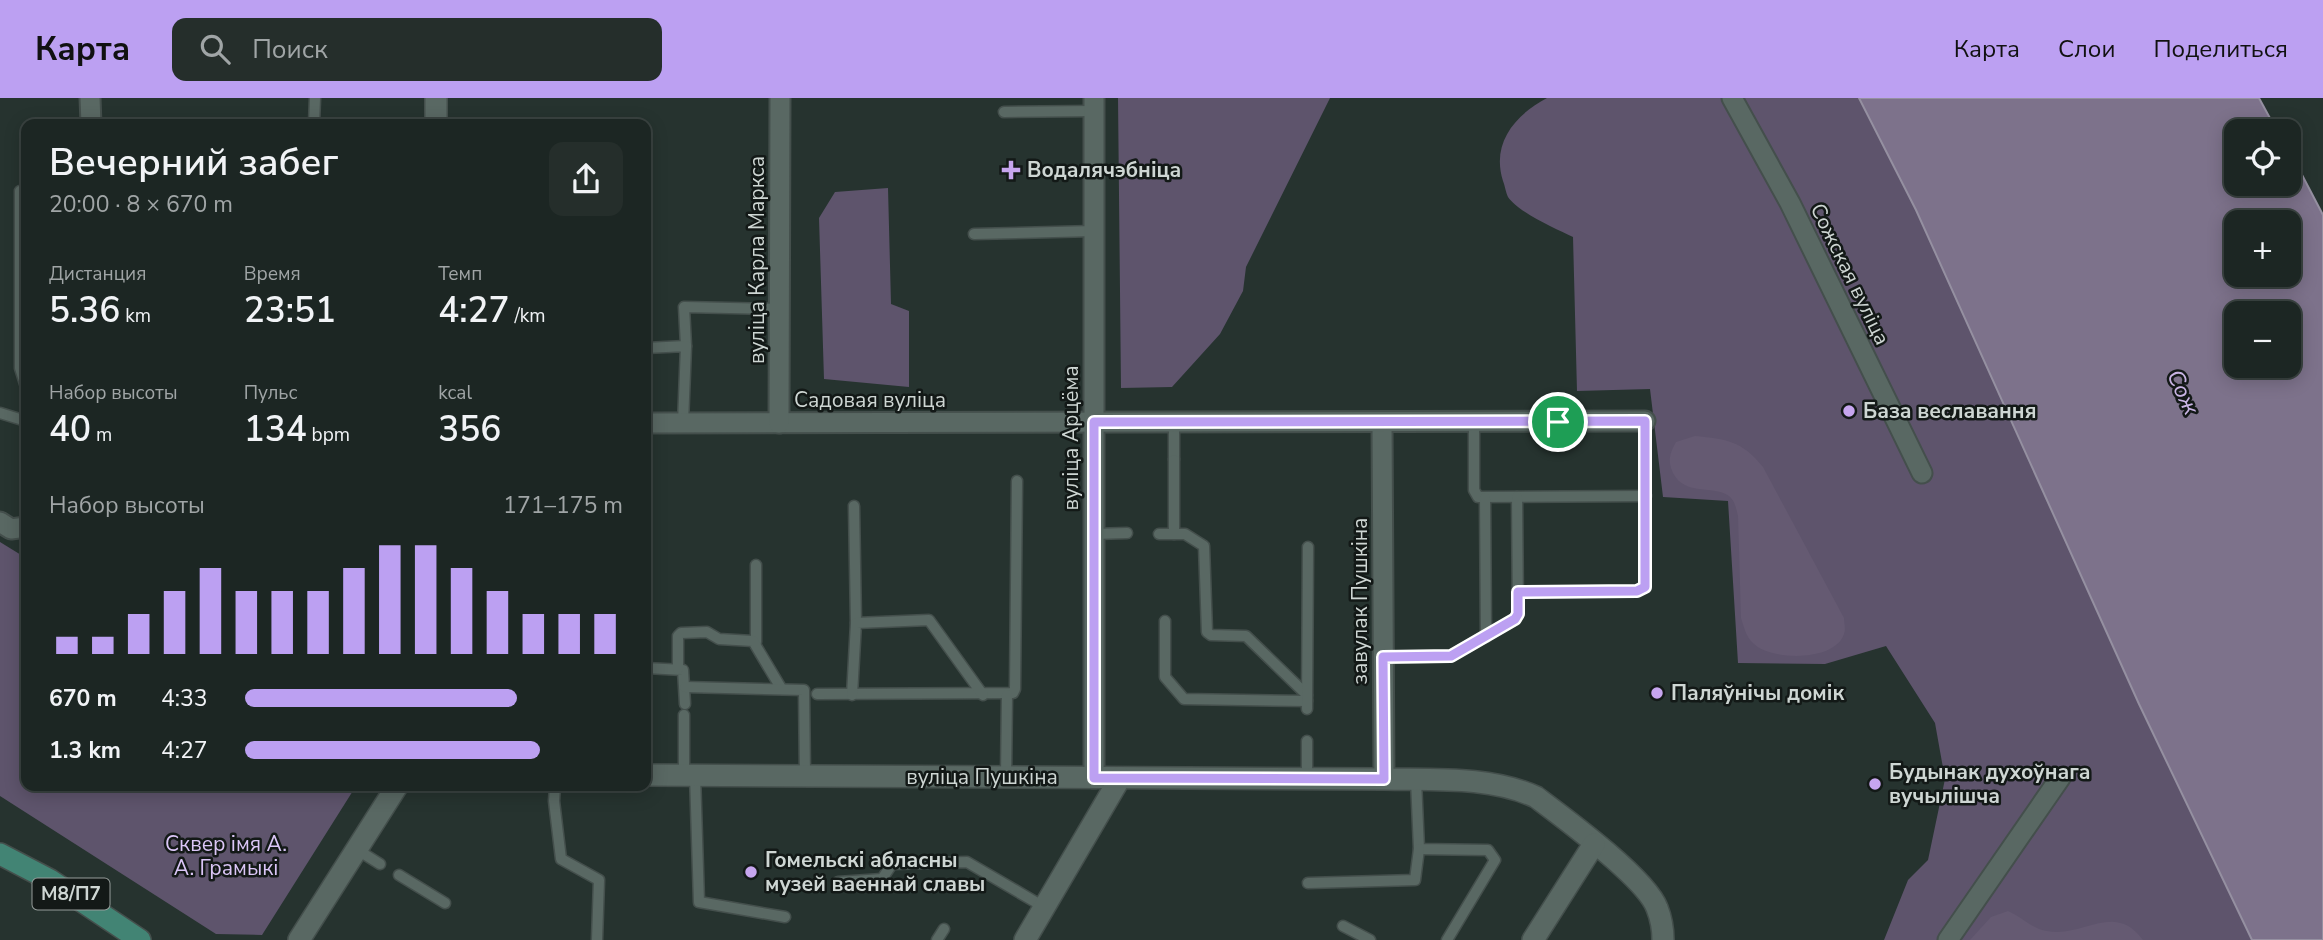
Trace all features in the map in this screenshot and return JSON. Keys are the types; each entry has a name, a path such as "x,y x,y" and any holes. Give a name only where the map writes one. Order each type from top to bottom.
{"main road":[{"name":"М8/П7","path":"0,854 50,880 139,940"}],"street":[{"path":"90,98 91,119"},
{"path":"436,98 436,119"},
{"name":"вуліца Карла Маркса","path":"779,423 780,98"},
{"name":"Сожская вуліца","path":"1732,98 1790,203 1922,473"},
{"name":"вуліца Арцёма","path":"1094,104 1094,778"},
{"path":"1094,422 1645,421"},
{"name":"Садовая вуліца","path":"651,423 1094,422"},
{"name":"завулак Пушкіна","path":"1382,422 1384,779"},
{"path":"0,522 12,529 21,528"},
{"name":"вуліца Пушкіна","path":"651,775 1384,779 1480,783 1518,789 1536,797 1647,890 1657,907 1663,929 1662,940"},
{"path":"1025,940 1121,778"},
{"path":"1948,940 2060,778"},
{"path":"306,937 355,849 394,791"},
{"path":"1534,940 1594,844"}],"lane":[{"path":"314,119 315,98"},
{"path":"1004,112 1094,104"},
{"path":"21,191 21,371"},
{"path":"974,234 1094,231"},
{"path":"683,423 684,307 780,309"},
{"path":"651,348 685,346"},
{"path":"0,413 21,419"},
{"path":"1518,592 1643,589 1646,585 1645,421"},
{"path":"1174,422 1174,534"},
{"path":"1474,422 1474,491 1478,497 1646,496"},
{"path":"817,694 1013,694 1017,481"},
{"path":"1383,657 1451,656 1517,616 1517,497"},
{"path":"1485,498 1486,637"},
{"path":"852,695 856,623 854,506"},
{"path":"1094,534 1127,533"},
{"path":"1159,534 1189,536 1201,542 1205,549 1207,632 1212,635 1246,636 1307,702"},
{"path":"1307,702 1308,547"},
{"path":"756,565 755,642 781,688"},
{"path":"856,623 929,620 983,695"},
{"path":"1165,621 1165,677 1184,699 1307,702"},
{"path":"678,669 680,633 707,632 718,639 748,639 755,642"},
{"path":"651,668 678,669 684,672 699,902 785,917"},
{"path":"685,687 802,689 805,693 805,776"},
{"path":"1006,777 1007,695"},
{"path":"1307,741 1307,779"},
{"path":"1308,883 1415,880 1419,849 1416,780"},
{"path":"555,791 561,859 599,880 597,940"},
{"path":"355,849 380,864"},
{"path":"1419,849 1488,850 1495,860 1447,940"},
{"path":"838,882 882,879 892,864 967,862 1044,908"},
{"path":"399,875 445,903"},
{"path":"1343,926 1370,940"},
{"path":"937,940 944,929"}],"green space":[{"path":"1118,98 1330,98 1246,267 1243,291 1220,334 1172,387 1121,388"},
{"path":"1547,98 1859,98 1916,210 2139,704 2252,940 1884,940 1908,880 1928,860 1945,779 1935,723 1886,646 1825,664 1738,663 1728,501 1663,497 1650,389 1577,391 1573,237 1528,214 1508,197 1500,167 1503,143 1516,122"},
{"path":"888,188 891,304 909,311 909,387 824,379 819,218 835,192"},
{"name":"Сквер імя А. А. Грамыкі","path":"0,542 21,555 21,791 353,791 262,935 216,934 0,796"}],"shaded area":[{"path":"1695,436 1733,443 1748,452 1763,467 1844,618 1844,634 1838,643 1828,650 1802,656 1773,653 1761,649 1749,638 1741,618 1738,516 1734,502 1722,493 1689,487 1676,477 1671,468 1670,455 1676,442"},
{"path":"2008,911 2047,931 2061,932 2110,922 2121,923 2143,940 1970,940 1991,917"}],"water":[{"name":"Сож","path":"1859,98 2259,98 2270,119 2224,119 2224,196 2301,196 2301,173 2323,215 2323,940 2252,940 2139,704 1916,210"}],"place":[{"name":"Водалячэбніца","path":"1011,170"},
{"name":"База веславання","path":"1849,411"},
{"name":"Паляўнічы домік","path":"1657,693"},
{"name":"Будынак духоўнага вучылішча","path":"1875,784"},
{"name":"Гомельскі абласны музей ваеннай славы","path":"751,872"}],"route":[{"path":"1645,421 1646,585 1643,589 1518,592 1518,614 1515,619 1454,656 1383,657 1384,779 1094,778 1094,422 1558,422 1645,421"}]}
